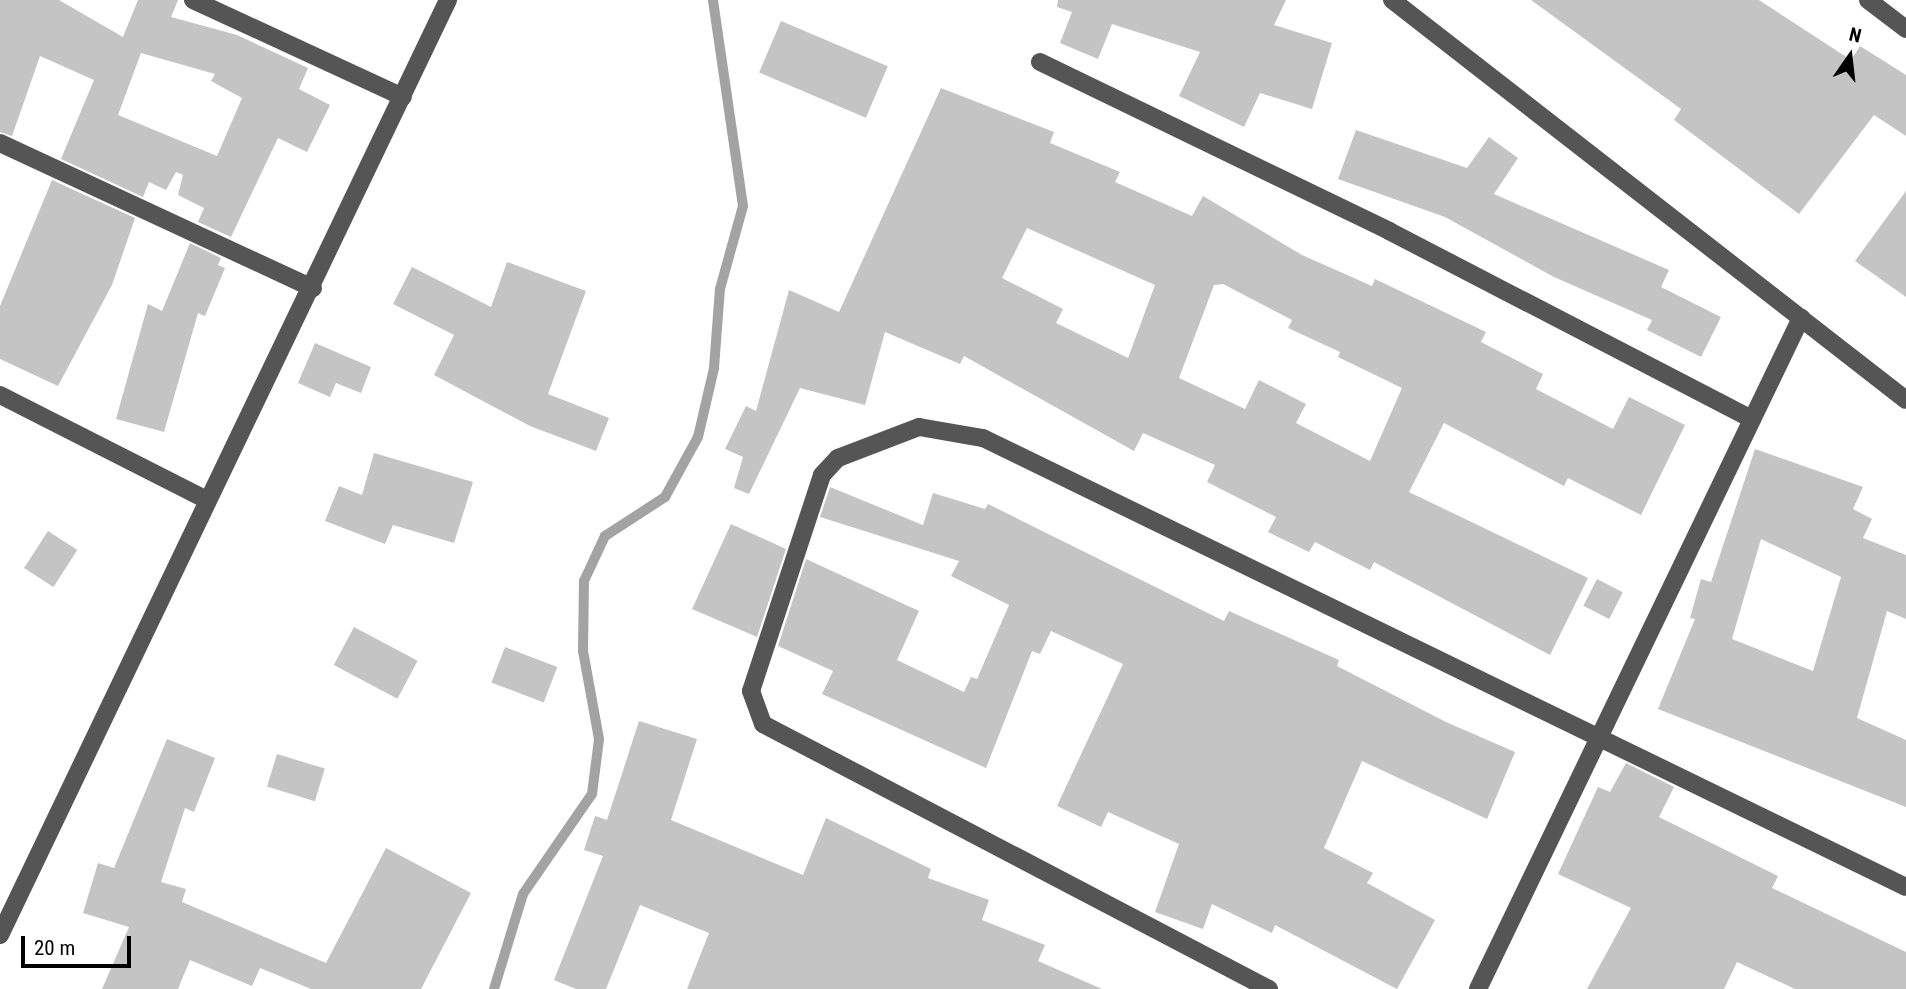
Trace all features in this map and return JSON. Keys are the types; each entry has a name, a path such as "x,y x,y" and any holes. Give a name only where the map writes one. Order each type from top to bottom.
{"street":[{"path":"193,0 403,97"},
{"path":"0,934 206,500 313,288 448,0"},
{"path":"1392,0 1906,400"},
{"path":"1868,0 1906,29"},
{"path":"1040,62 1389,231 1752,419"},
{"path":"0,143 313,288"},
{"path":"1479,989 1801,318"},
{"path":"0,395 206,500"},
{"path":"1269,989 763,724 751,691 822,475 838,458 919,427 983,438 1906,887"}],"building":[{"path":"0,0 59,0 123,37 138,0 178,0 171,17 237,35 308,68 299,89 330,105 307,152 278,138 231,237 198,222 204,208 178,195 183,175 176,172 166,190 149,182 143,197 61,159 94,80 40,56 12,136 0,132","holes":["141,53 215,74 211,81 242,98 217,156 118,115"]},
{"path":"1058,0 1286,0 1274,25 1332,43 1312,109 1260,93 1244,127 1179,96 1200,52 1112,24 1098,59 1060,43 1072,12 1057,7"},
{"path":"1531,0 1759,0 1851,60 1860,46 1906,75 1906,136 1874,115 1799,214 1674,120 1681,109"},
{"path":"781,21 888,66 866,118 759,73"},
{"path":"941,88 1054,132 1050,143 1120,172 1115,182 1192,216 1203,196 1302,255 1372,286 1375,279 1486,332 1481,342 1543,374 1536,389 1613,429 1629,397 1685,425 1641,515 1568,478 1564,486 1444,423 1409,492 1588,578 1550,655 1374,562 1370,570 1315,542 1309,552 1268,532 1276,517 1207,482 1215,465 1143,433 1134,451 964,356 960,364 885,332 865,405 800,388 749,494 734,488 743,457 725,449 746,406 756,411 789,290 839,312","holes":["1027,228 1155,285 1128,358 1056,323 1063,309 1002,278","1223,284 1292,320 1288,328 1340,352 1338,357 1402,388 1370,461 1296,423 1306,404 1259,380 1245,409 1179,378 1214,285"]},
{"path":"1356,130 1467,168 1489,137 1518,158 1494,194 1669,270 1661,287 1721,317 1701,357 1647,330 1652,320 1554,277 1445,217 1338,179"},
{"path":"52,180 135,218 112,285 58,386 0,359 0,306"},
{"path":"1906,191 1906,297 1855,261"},
{"path":"190,243 221,258 218,265 225,268 205,316 198,313 164,432 116,419 148,304 162,311"},
{"path":"507,262 586,291 548,394 609,418 596,451 530,426 434,375 454,335 393,304 412,267 491,307"},
{"path":"315,343 371,367 361,393 336,383 330,397 298,383"},
{"path":"1755,449 1863,487 1853,509 1872,519 1863,538 1906,555 1906,619 1887,611 1857,718 1906,740 1906,807 1658,709 1695,619 1690,618 1701,579 1711,582","holes":["1761,539 1841,577 1813,671 1732,639"]},
{"path":"374,453 473,482 454,543 393,525 385,544 325,521 339,486 362,495"},
{"path":"830,487 923,525 933,493 985,509 988,504 1224,621 1229,611 1339,660 1337,666 1446,722 1515,752 1487,819 1362,761 1324,848 1373,873 1367,883 1435,920 1397,989 1275,925 1272,933 1212,904 1203,929 1155,912 1179,844 1108,812 1101,827 1057,806 1123,664 1051,631 1040,654 1032,651 986,768 822,694 833,671 778,646 806,559 919,611 897,660 964,692 971,677 977,679 1009,605 951,576 959,561 820,517"},
{"path":"731,524 786,549 757,637 692,609"},
{"path":"48,531 77,550 53,587 24,568"},
{"path":"1597,579 1623,592 1609,619 1583,606"},
{"path":"354,627 418,661 397,699 334,665"},
{"path":"505,647 557,667 544,703 491,682"},
{"path":"639,721 697,739 671,820 803,875 826,818 931,869 928,878 989,900 982,920 1045,945 1038,961 1102,989 687,989 709,933 640,905 606,989 576,989 554,980 603,856 584,850 595,816 607,820"},
{"path":"167,739 215,758 194,812 185,808 161,882 186,889 182,902 326,963 386,848 471,893 421,989 311,989 260,968 252,986 190,960 178,989 102,989 129,927 83,913 98,863 114,868"},
{"path":"277,754 325,769 315,801 267,787"},
{"path":"1626,763 1674,787 1659,817 1778,876 1772,888 1906,952 1906,989 1795,989 1737,962 1724,989 1587,989 1631,908 1558,874 1598,787 1610,792"}],"waterway":[{"path":"494,989 523,894 592,794 599,739 583,651 584,581 605,536 665,497 698,437 714,368 720,289 743,206 713,0"}]}
